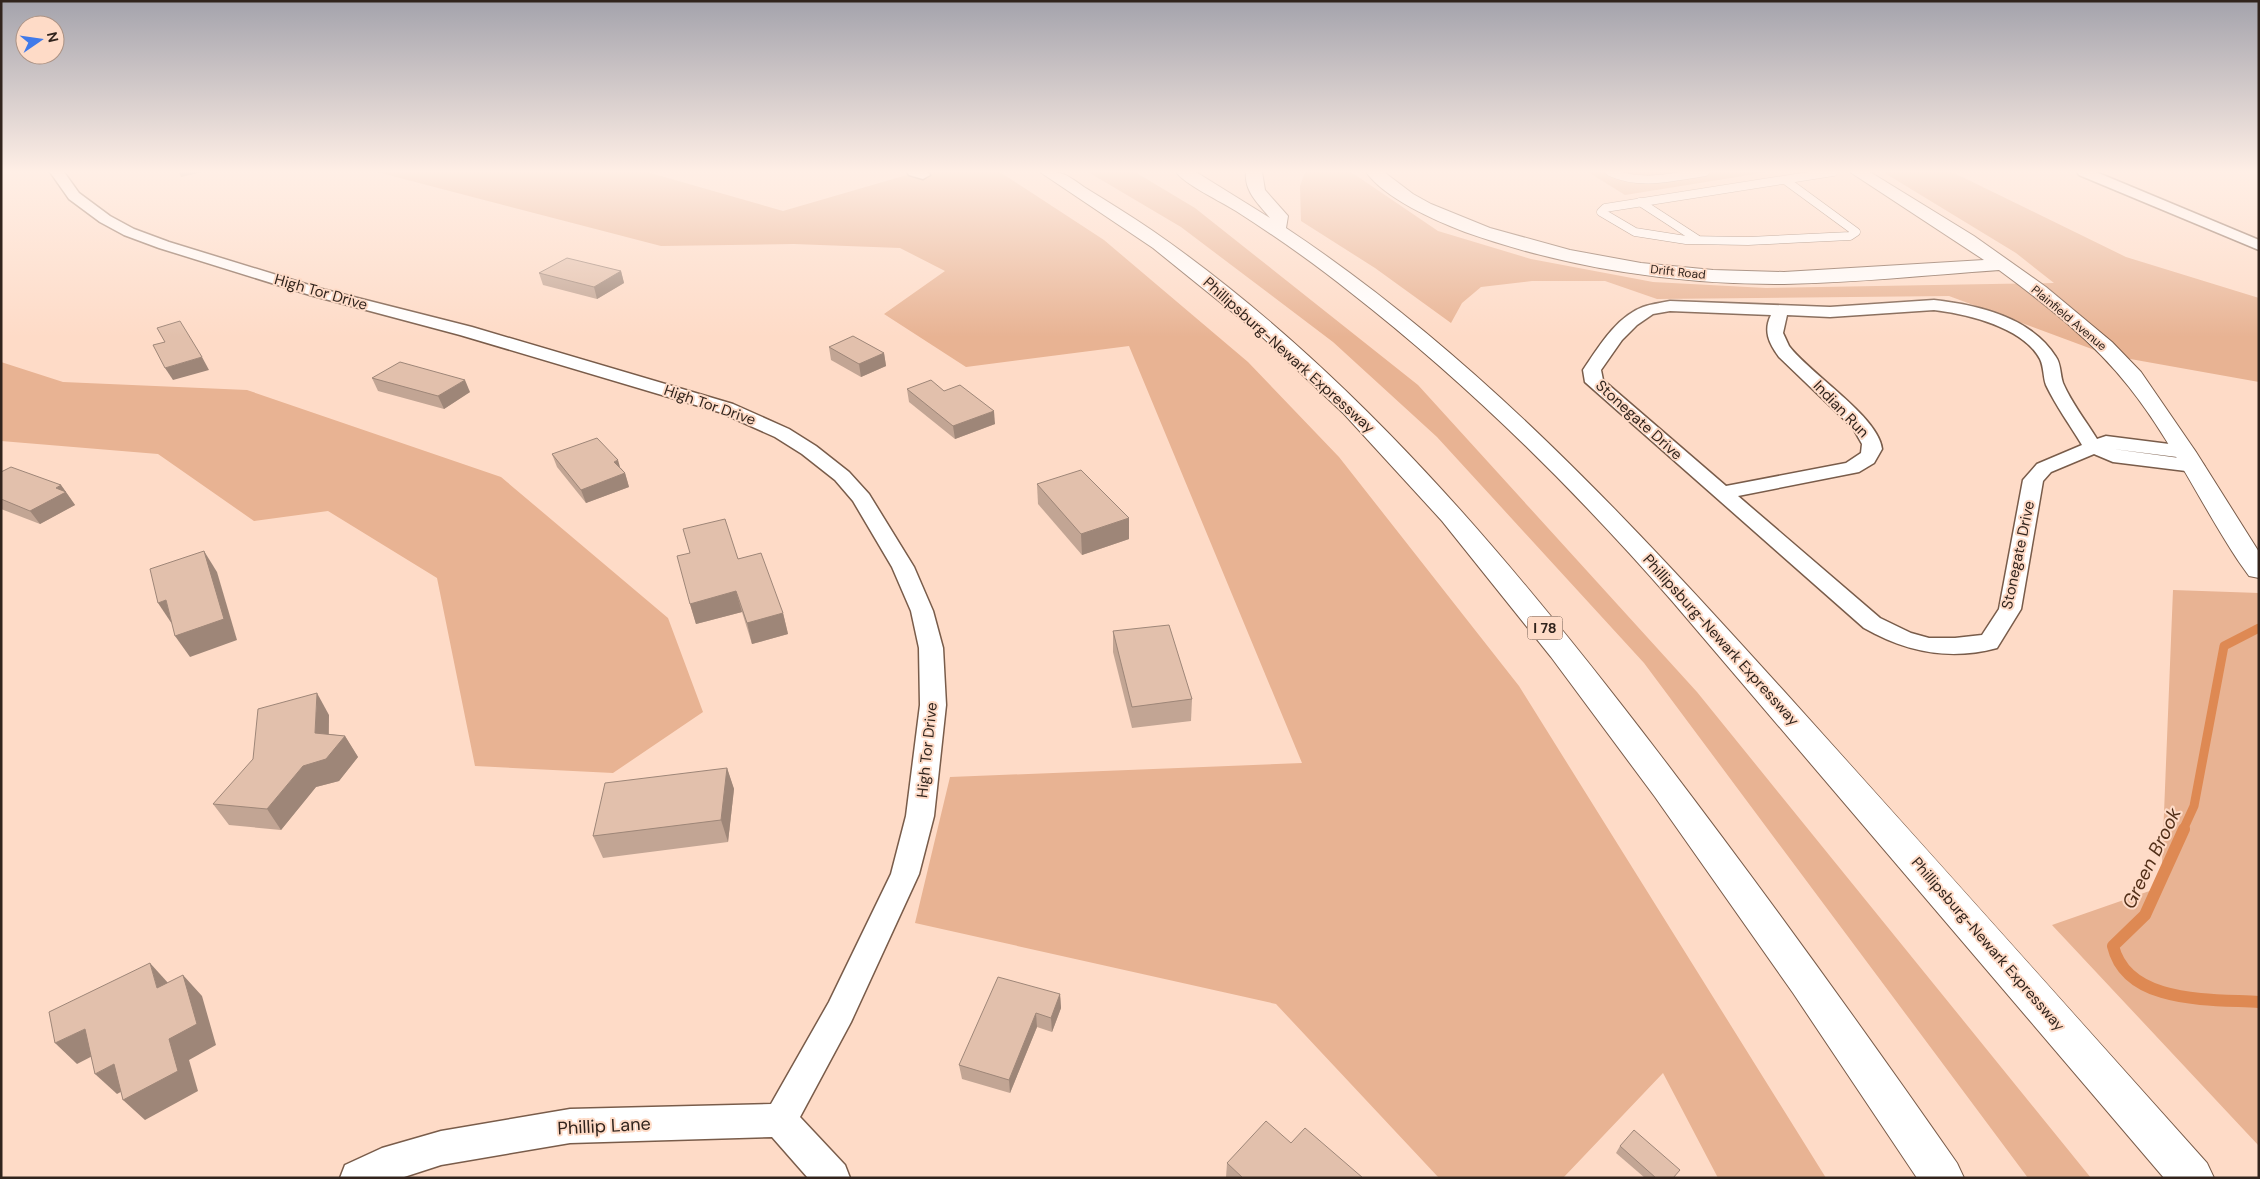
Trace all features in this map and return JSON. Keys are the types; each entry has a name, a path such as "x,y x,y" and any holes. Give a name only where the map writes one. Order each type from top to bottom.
{"main road":[{"name":"Phillipsburg-Newark Expressway","path":"1132,227 1208,281 1322,381 1371,428 1417,478 1569,657 1640,751 1862,1059 1942,1178"},
{"name":"Phillipsburg-Newark Expressway","path":"1272,227 1334,271 1434,350 1546,453 1611,518 1672,584 2192,1178"},
{"name":"Drift Road","path":"1473,227 1559,253 1625,266 1714,276 1762,278 2001,264"},
{"name":"Plainfield Avenue","path":"1946,227 2001,264 2099,340 2135,379 2190,459 2259,570"}],"street":[{"name":"High Tor Drive","path":"120,227 164,245 316,292 466,331 726,408 750,417 809,450 842,476 862,498 903,567 922,610 931,648 933,706 920,816 905,874 840,1012 780,1120"},
{"path":"2214,227 2259,246"},
{"name":"Stonegate Drive","path":"1934,305 1968,310 2000,321 2035,342 2049,359 2054,382 2071,414 2092,446 2044,468 2033,480 2010,608 1989,642 1943,648 1915,644 1872,623 1594,382 1592,370 1602,354 1636,317 1648,311 1681,306 1781,311 1830,312 1934,305"},
{"name":"Indian Run","path":"1721,493 1852,468 1868,458 1872,452 1873,445 1869,435 1860,424 1785,353 1777,342 1773,330 1781,311"},
{"path":"2092,446 2113,456 2190,459"},
{"name":"Phillip Lane","path":"358,1178 382,1166 441,1148 570,1126 780,1120"},
{"path":"780,1120 832,1178"}],"lane":[{"path":"1625,227 1641,234 1698,240 1850,236 1856,232 1849,227"},
{"path":"1678,227 1698,240"}],"shaded area":[{"path":"588,227 1084,227 1104,240 1248,362 1339,457 1519,686 1826,1178 1718,1178 1663,1073 1563,1178 1439,1178 1276,1004 915,923 950,777 1302,763 1129,346 966,367 884,314 945,271 900,248 794,244 661,246"},
{"path":"1181,227 1219,227 1418,385 1697,692 2091,1178 2028,1178 1644,663 1437,437 1333,342"},
{"path":"1310,227 1432,227 1438,231 1531,259 1653,282 1766,288 2054,283 2016,253 1973,227 2065,227 2126,257 2259,298 2259,382 2108,355 1949,296 1657,299 1605,281 1532,281 1481,287 1462,303 1451,323 1375,268"},
{"path":"1,362 63,382 247,390 501,477 668,618 703,712 613,773 475,766 437,578 328,511 254,521 158,454 1,441"},
{"path":"2173,590 2259,593 2259,1146 2052,925 2161,887"}],"building":[{"path":"567,258 621,271 594,287 539,273"},
{"path":"180,321 202,357 165,368 153,345 165,342 157,328"},
{"path":"853,336 884,353 859,364 829,347"},
{"path":"400,362 465,380 438,396 372,378"},
{"path":"931,380 944,391 960,385 994,411 953,426 907,389"},
{"path":"597,438 618,460 614,462 625,473 581,490 552,454"},
{"path":"11,467 61,485 56,488 66,492 30,511 1,499 1,472"},
{"path":"1081,470 1129,518 1081,534 1037,484"},
{"path":"725,519 738,559 761,553 783,613 747,623 736,591 690,604 677,556 690,553 683,529"},
{"path":"204,551 224,619 175,636 166,600 158,603 150,569"},
{"path":"1169,625 1192,699 1132,707 1113,631"},
{"path":"317,693 315,733 345,736 326,759 303,766 267,809 213,804 253,759 258,709"},
{"path":"727,768 721,820 593,836 605,783"},
{"path":"150,963 157,988 183,975 197,1024 169,1039 178,1071 123,1100 114,1064 95,1074 85,1029 55,1043 49,1012"},
{"path":"998,977 1060,994 1051,1018 1036,1013 1009,1080 959,1065"},
{"path":"1266,1121 1291,1143 1305,1128 1363,1178 1243,1178 1227,1163"},
{"path":"1634,1130 1680,1170 1673,1178 1656,1178 1620,1146"}],"waterway":[{"name":"Green Brook","path":"2183,830 2194,806 2224,646 2259,628"},
{"name":"Green Brook","path":"2184,829 2145,915 2113,946 2121,965 2135,979 2153,989 2174,995 2196,999 2259,1002"}]}
